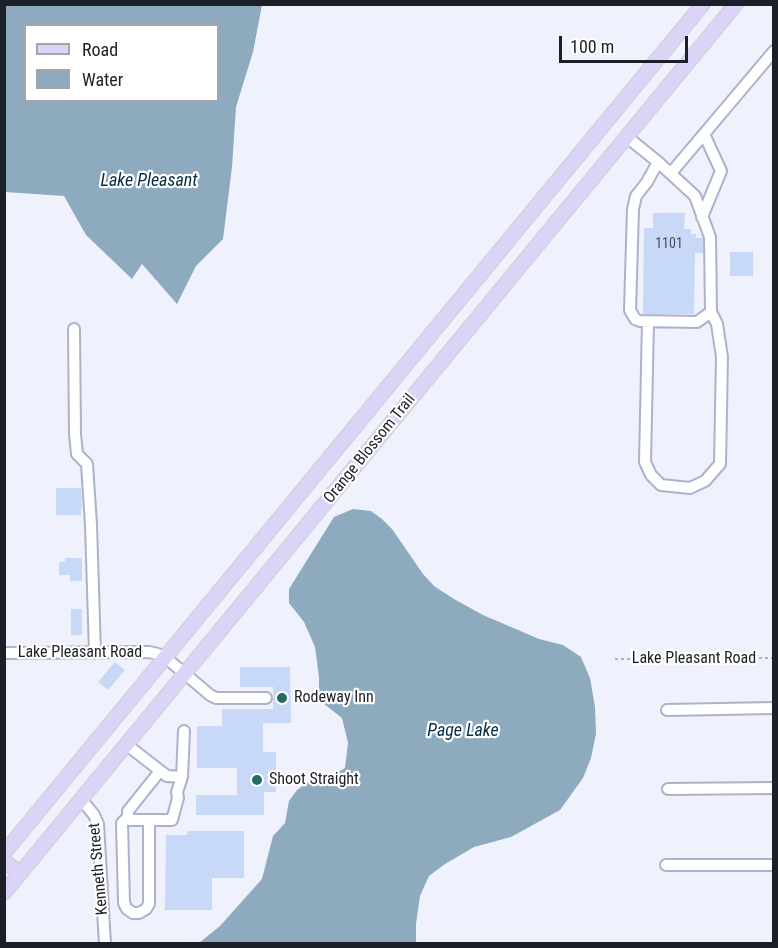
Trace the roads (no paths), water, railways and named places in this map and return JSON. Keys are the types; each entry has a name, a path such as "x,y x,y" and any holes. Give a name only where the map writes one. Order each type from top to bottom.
{"main road":[{"name":"Orange Blossom Trail","path":"4,853 703,4"},
{"name":"Orange Blossom Trail","path":"4,893 736,4"},
{"path":"607,121 627,137"},
{"path":"4,861 21,873"}],"street":[{"path":"670,173 774,51"},
{"path":"702,217 721,171 704,134"},
{"path":"627,137 695,196 710,237 711,312 717,324 722,357 720,464 705,481 690,488 661,485 651,476 645,462 648,321"},
{"path":"658,162 636,196 633,209 630,310 635,319 640,321 697,322 711,312"},
{"path":"74,329 75,434 77,454 87,464 95,653"},
{"name":"Lake Pleasant Road","path":"4,653 149,652 165,657 216,698 266,698"},
{"path":"667,710 774,708"},
{"path":"128,817 129,820 135,821 172,820 182,777 184,731"},
{"path":"127,745 167,776 182,777"},
{"path":"149,821 149,904 139,913 127,909 124,903 122,823 128,817 128,811 160,771"},
{"path":"668,789 774,788"},
{"name":"Kenneth Street","path":"81,799 98,824 105,944"},
{"path":"666,865 774,865"}],"water":[{"name":"Lake Pleasant","path":"4,5 262,5 253,52 236,107 232,167 223,239 196,266 177,304 142,264 132,279 86,235 64,196 5,192"},
{"name":"Page Lake","path":"353,509 371,511 382,519 392,529 423,574 434,586 454,599 483,615 539,639 563,645 581,657 590,678 595,707 596,734 591,758 583,778 560,810 511,837 474,847 429,876 420,896 416,943 199,943 220,926 262,879 273,836 285,823 289,801 297,790 312,779 332,776 345,768 348,743 342,718 319,700 315,647 304,622 289,603 289,589 334,517"}],"place":[{"name":"Rodeway Inn","path":"282,698"},
{"name":"Shoot Straight","path":"257,780"}]}
